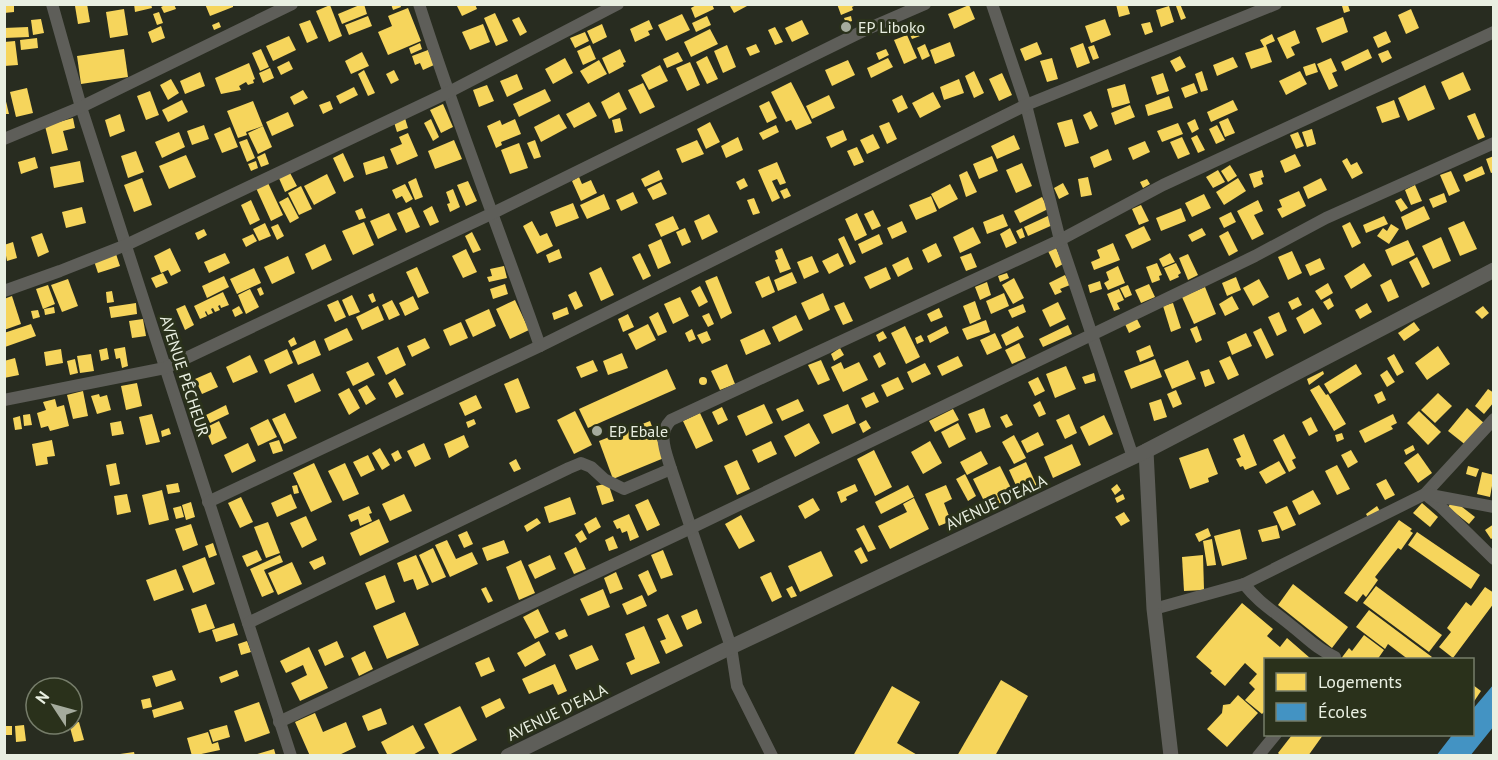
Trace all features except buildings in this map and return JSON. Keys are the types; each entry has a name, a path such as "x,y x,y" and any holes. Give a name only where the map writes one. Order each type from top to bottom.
{"street":[{"name":"AVENUE PÊCHEUR","path":"52,4 81,107 291,756"},
{"path":"4,139 81,107 292,4"},
{"path":"419,4 447,93 494,213 540,346"},
{"path":"4,291 126,245 447,93 618,4"},
{"path":"4,400 165,368 494,213 865,30 925,4"},
{"path":"992,4 1026,105 1060,240 1092,335 1139,454 1171,756"},
{"path":"207,502 540,346 1026,105 1276,4"},
{"path":"772,756 737,686 731,647 671,469 663,429 671,420 1060,240 1163,185 1494,32"},
{"path":"279,722 691,528 1092,335 1255,256 1326,218 1494,143"},
{"name":"AVENUE D'EALA","path":"508,756 731,647 1139,454 1494,270"},
{"path":"1154,609 1244,584 1425,495 1494,418"},
{"path":"248,623 575,466 581,464 591,467 604,479 624,489 671,469"},
{"path":"1425,495 1494,507"},
{"path":"1425,495 1440,506 1494,559"},
{"path":"1244,584 1256,600 1321,651 1334,658"},
{"path":"1258,756 1275,736"}],"place":[{"name":"EP Liboko","path":"846,27"},
{"name":"EP Ebale","path":"597,431"}]}
